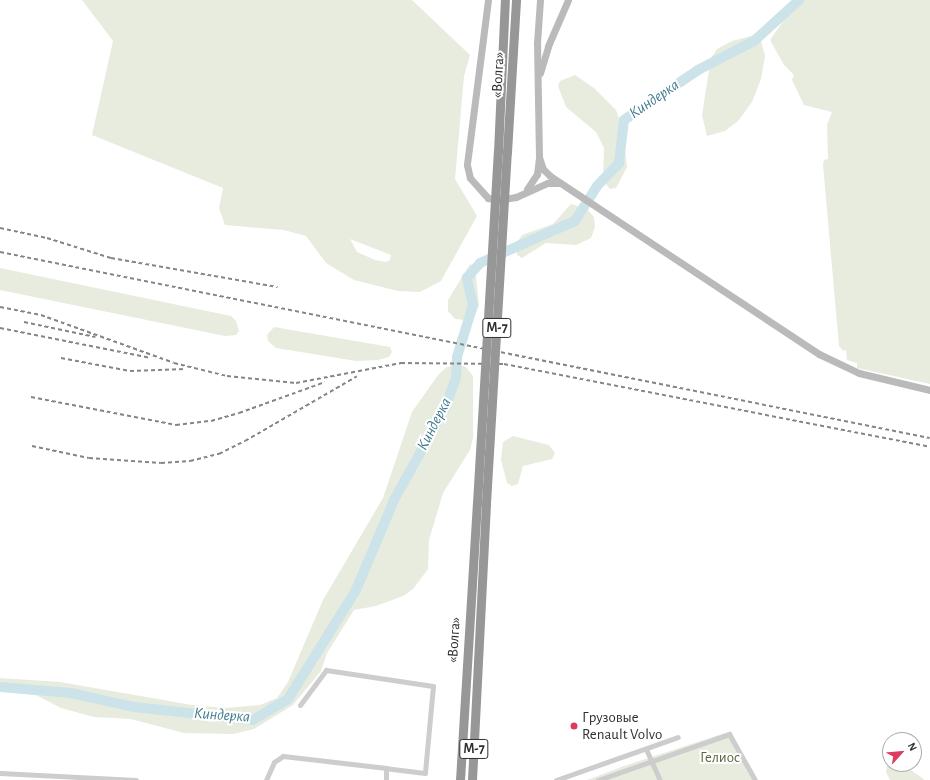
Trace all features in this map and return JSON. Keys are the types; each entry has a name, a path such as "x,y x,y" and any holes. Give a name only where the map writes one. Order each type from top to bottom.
{"highway":[{"name":"«Волга»","path":"460,780 498,152 505,0"},
{"name":"«Волга»","path":"472,780 486,503 516,0"}],"street":[{"path":"488,0 467,165 476,186 488,198 509,199 546,183 560,183"},
{"path":"524,193 537,174 539,157 539,79 537,44 540,0"},
{"path":"539,79 548,46 568,0"},
{"path":"539,157 547,173 560,183 835,364 859,373 930,390"},
{"path":"266,780 274,762 283,756 425,773 433,686 326,670 300,705"},
{"path":"598,780 729,734 755,780"},
{"path":"556,780 678,737"},
{"path":"646,749 660,780"},
{"path":"386,768 386,780"},
{"path":"0,773 136,780"}],"green space":[{"path":"82,0 412,0 470,55 464,76 455,179 477,216 441,281 420,292 398,291 354,280 326,263 306,236 284,230 225,225 219,208 223,188 92,135 113,41","holes":["350,239 391,255 390,260 386,262 375,260 357,252"]},
{"path":"798,0 930,0 930,384 857,368 857,363 847,360 846,350 843,351 839,346 823,165 824,160 828,159 827,125 832,112 804,105 792,80 794,75 784,65 770,40"},
{"path":"759,34 765,56 761,79 752,102 738,121 725,131 707,136 702,115 711,58 717,49 732,41"},
{"path":"575,75 594,88 616,110 622,127 627,167 616,188 610,189 603,181 604,148 596,132 566,107 558,86 560,81"},
{"path":"571,204 587,209 594,217 595,227 591,238 576,245 546,243 522,258 517,255 516,244 522,235 553,224"},
{"path":"470,264 475,267 479,305 475,315 466,320 455,319 448,311 448,300"},
{"path":"0,268 231,316 236,321 239,331 236,335 225,336 0,290"},
{"path":"274,327 390,347 392,352 389,357 378,360 356,361 276,348 268,341 267,335"},
{"path":"457,364 466,367 473,376 473,438 470,450 443,493 429,540 428,569 413,589 403,596 376,606 354,610 327,653 321,671 293,705 254,729 233,734 184,733 131,719 94,717 61,708 36,695 0,691 0,678 60,682 192,705 226,708 260,705 277,698 288,682 323,600 383,498 412,412 438,375 447,367"},
{"path":"513,436 549,445 555,453 552,459 523,466 518,484 512,486 507,483 501,460 503,442"},
{"name":"Гелиос","path":"731,731 757,780 587,780 624,766"},
{"path":"886,772 914,772 925,780 890,780"}],"waterway":[{"name":"Киндерка","path":"0,687 71,693 134,707 253,720 288,699 356,590 394,500 445,408 456,377 457,357 473,305 467,278 480,263 575,221 597,186 619,163 624,120 698,70 754,41 799,0"}],"railway":[{"path":"0,228 47,238 111,258 278,287"},
{"path":"0,252 930,438"},
{"path":"0,307 41,315 174,363 227,376 296,383 401,363 504,364 930,447"},
{"path":"24,322 95,337"},
{"path":"0,328 151,358"},
{"path":"61,358 130,371 186,369"},
{"path":"32,446 89,458 161,463 190,461 219,454 245,441 357,376"},
{"path":"31,397 176,425 211,421 239,413 325,382"}],"place":[{"name":"Грузовые Renault Volvo","path":"574,726"}]}
